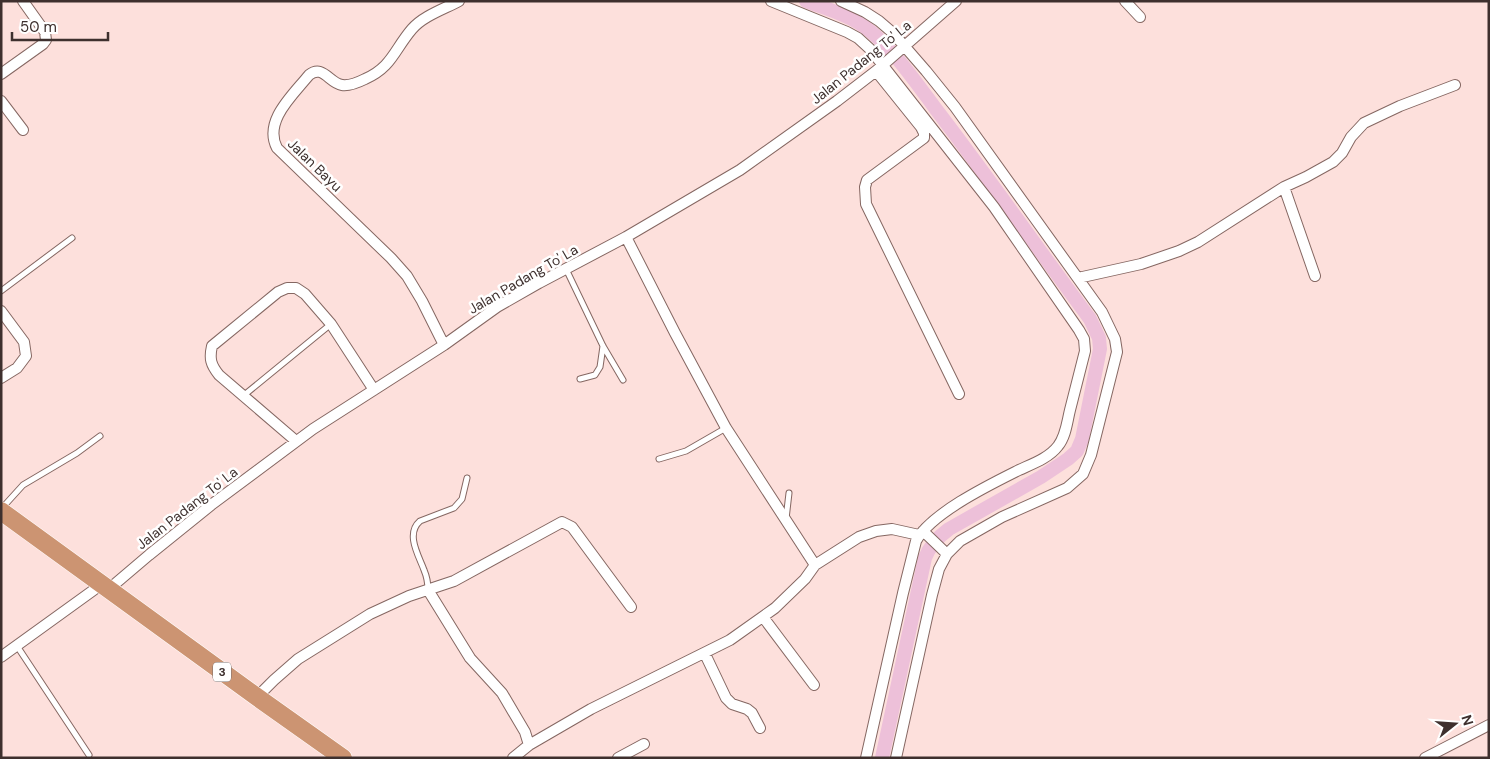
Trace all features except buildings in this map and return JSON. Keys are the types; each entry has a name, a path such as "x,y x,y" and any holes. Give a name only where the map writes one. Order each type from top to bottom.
{"highway":[{"name":"3","path":"1,510 336,756"}],"street":[{"path":"1,74 46,40 45,32 23,1"},
{"name":"Jalan Bayu","path":"444,345 407,276 356,223 277,148 273,140 273,128 277,117 312,72 322,72 335,82 343,85 364,80 388,64 413,28 421,21 459,1"},
{"path":"771,1 858,38 1000,216 1084,339 1085,351 1065,432 1058,447 1046,457 996,482 957,505 935,520 916,541 902,593 866,758"},
{"path":"840,1 865,12 879,21 955,107 1102,312 1115,339 1117,352 1091,455 1082,474 1067,488 1002,517 972,533 946,553 934,583 896,758"},
{"name":"Jalan Padang To' La","path":"1,657 106,587 296,441 444,345 497,308 626,237 740,170 837,101 882,66 956,1"},
{"path":"1125,1 1140,17"},
{"path":"882,66 921,127 924,138 867,180 865,188 866,204 959,394"},
{"path":"1078,278 1141,264 1179,252 1284,187 1333,162 1364,123 1400,106 1456,85"},
{"path":"1,101 23,130"},
{"path":"1284,187 1315,276"},
{"path":"626,237 726,428 815,565"},
{"path":"296,441 219,375 212,366 209,356 212,346 278,292 287,288 296,288 305,294 331,324 374,390"},
{"path":"1,311 24,342 26,356 17,368 1,378"},
{"path":"257,697 298,659 392,603 454,581 562,522 572,527 632,606"},
{"path":"513,758 529,745 591,709 730,640 763,617 796,588 812,571 815,565 859,537 876,531 892,529 923,534 946,553"},
{"path":"428,590 470,658 502,693 525,732 529,745"},
{"path":"763,617 814,684"},
{"path":"705,654 726,698 732,704 748,709 760,728"},
{"path":"1425,758 1489,725"},
{"path":"618,758 644,744"}],"lane":[{"path":"1,290 72,238"},
{"path":"566,269 603,346 622,380"},
{"path":"243,396 331,324"},
{"path":"580,379 596,375 600,367 603,346"},
{"path":"660,458 686,451 726,428"},
{"path":"1,510 23,485 77,453 100,436"},
{"path":"428,590 424,569 415,547 414,530 420,521 454,508 462,499 467,478"},
{"path":"786,520 789,493"},
{"path":"17,646 89,755"}],"waterway":[{"path":"806,1 856,21 892,52 974,160 1090,319 1099,338 1100,349 1082,439 1077,451 1041,477 949,529 929,549 925,558 882,758"}]}
